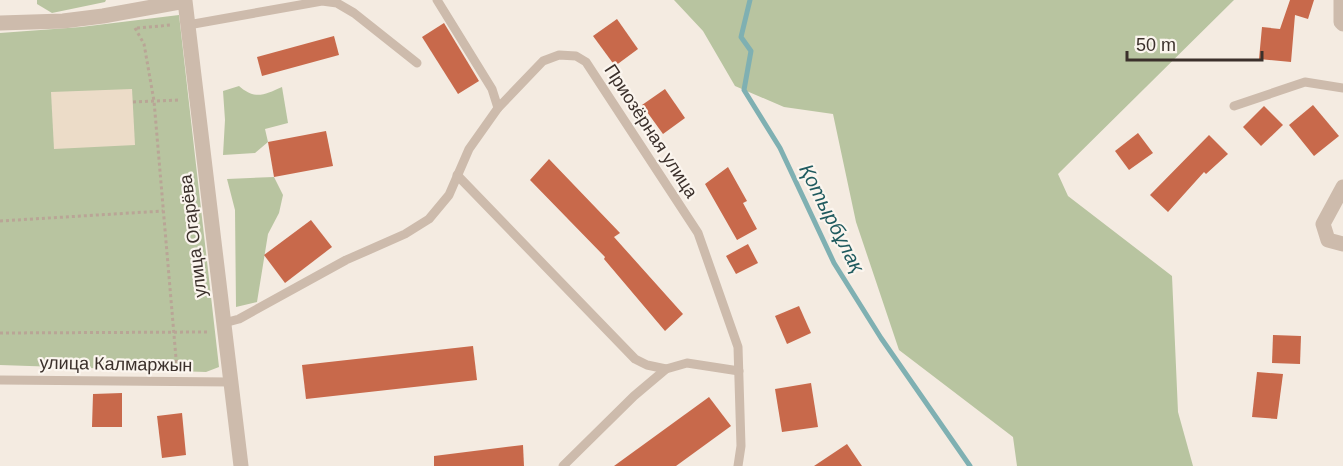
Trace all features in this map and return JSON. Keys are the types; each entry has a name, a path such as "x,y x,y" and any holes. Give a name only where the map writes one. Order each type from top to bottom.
{"street":[{"path":"0,23 63,21 103,16 185,0"},
{"name":"улица Огарёва","path":"185,0 241,466"},
{"path":"1341,0 1341,22 1343,24"},
{"path":"1343,187 1323,224 1328,240 1343,244"}],"lane":[{"path":"437,0 492,89 498,108"},
{"path":"188,25 322,1 337,3 354,13 417,63"},
{"name":"Приозёрная улица","path":"224,324 238,319 346,260 405,234 429,219 449,195 469,149 498,108 543,61 559,55 576,56 586,62 698,233 738,347 741,446 738,466"},
{"path":"1234,106 1305,82 1343,88"},
{"path":"457,175 635,359 647,365 666,369"},
{"path":"563,466 634,396 666,369 687,363 739,372"},
{"name":"улица Калмаржын","path":"0,380 231,382"}],"path":[{"path":"135,28 144,44 154,101 178,382"},
{"path":"133,102 197,99"},
{"path":"0,221 163,211"},
{"path":"0,333 210,332"}],"green space":[{"path":"37,0 106,0 52,13 37,4"},
{"path":"674,0 1234,0 1058,174 1068,196 1172,276 1178,412 1193,466 1017,466 1013,437 899,350 856,222 833,114 784,107 735,86 703,31"},
{"path":"179,15 219,367 206,372 0,365 0,33 81,27"},
{"path":"239,86 255,95 282,87 288,123 265,129 268,142 255,153 223,155 225,120 223,91"},
{"path":"274,177 283,195 279,213 268,234 257,302 236,307 235,210 227,179"}],"shaded area":[{"path":"132,89 135,145 54,149 51,92"}],"building":[{"path":"1290,0 1314,0 1308,19 1295,15 1291,62 1259,59 1262,27 1280,29"},
{"path":"617,19 638,49 615,66 593,36"},
{"path":"444,23 479,81 458,94 422,37"},
{"path":"334,36 339,55 262,76 257,57"},
{"path":"665,89 685,118 663,134 642,105"},
{"path":"1313,105 1339,136 1314,156 1289,125"},
{"path":"1264,106 1283,125 1261,146 1243,127"},
{"path":"326,131 333,166 274,177 268,142"},
{"path":"1138,133 1153,153 1129,170 1115,151"},
{"path":"1209,135 1228,154 1206,174 1204,172 1168,212 1150,195"},
{"path":"549,159 620,233 614,237 683,314 665,331 604,259 605,257 530,180"},
{"path":"728,167 747,201 743,203 757,229 737,240 705,184"},
{"path":"311,220 332,247 285,283 264,255"},
{"path":"748,244 758,263 736,274 726,256"},
{"path":"799,306 811,333 787,344 775,316"},
{"path":"1273,335 1301,336 1300,364 1272,363"},
{"path":"473,346 477,380 306,399 302,365"},
{"path":"1257,372 1283,374 1277,419 1252,417"},
{"path":"811,383 818,427 782,432 775,389"},
{"path":"122,393 122,427 92,427 93,394"},
{"path":"709,397 731,426 676,466 614,466"},
{"path":"182,413 186,455 162,458 157,416"},
{"path":"847,444 862,466 814,466"},
{"path":"523,445 524,466 434,466 434,456"}],"waterway":[{"name":"Қотырбұлақ","path":"750,0 741,37 751,51 744,90 780,148 834,263 881,338 970,466"}]}
